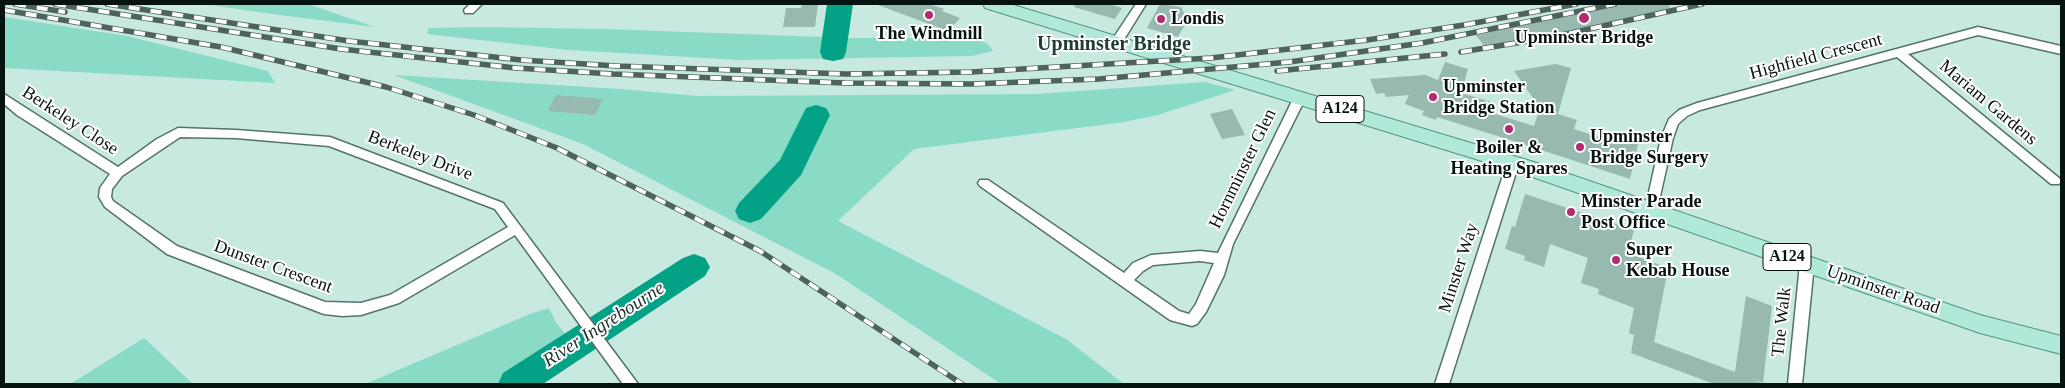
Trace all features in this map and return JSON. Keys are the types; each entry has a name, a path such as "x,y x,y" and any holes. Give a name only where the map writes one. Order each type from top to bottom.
{"main road":[{"name":"Upminster Road","path":"991,4 1514,164 1980,324 2061,345"}],"street":[{"path":"1116,43 1141,4"},
{"name":"Highfield Crescent","path":"1651,210 1667,138 1673,122 1683,113 1697,107 1978,31 2061,50"},
{"name":"Mariam Gardens","path":"1899,52 2055,180"},
{"name":"Hornminster Glen","path":"984,183 1175,316 1192,320 1201,308 1213,284 1221,259 1300,97"},
{"name":"Berkeley Close","path":"4,98 21,112 118,174"},
{"name":"Berkeley Drive","path":"118,174 160,142 178,132 236,134 330,142 499,206 631,384"},
{"name":"Minster Way","path":"1442,384 1514,164"},
{"name":"Dunster Crescent","path":"118,174 106,188 105,197 109,204 172,250 324,308 361,309 394,299 517,228"},
{"path":"1126,281 1138,267 1151,260 1200,256 1221,259"},
{"name":"The Walk","path":"1795,384 1807,264"}],"green space":[{"path":"203,4 308,4 375,27 272,14"},
{"path":"4,17 127,36 268,71 275,83 4,68"},
{"path":"429,28 606,29 850,38 968,38 987,43 993,51 972,56 740,60 568,50 427,34"},
{"path":"394,75 620,89 698,96 1037,94 1205,82 1235,90 1158,115 1124,122 914,149 838,221 1066,339 1124,384 1001,384 836,274 583,144"},
{"path":"549,308 557,324 579,350 534,384 365,384 530,314"},
{"path":"144,338 193,384 70,384"}],"building":[{"path":"802,4 818,4 815,27 783,27 786,8 801,8"},
{"name":"The Windmill","path":"878,4 929,4 944,9 942,11 960,18 948,31"},
{"path":"1075,4 1109,4 1122,8 1115,19 1074,7"},
{"path":"1160,4 1181,7 1190,25 1184,26 1178,37 1147,28"},
{"path":"1626,4 1669,4 1670,9 1551,35 1484,46 1476,35"},
{"path":"1445,62 1468,69 1461,93 1495,103 1492,113 1534,126 1540,108 1514,71 1556,64 1571,68 1558,114 1577,120 1574,129 1617,143 1620,134 1639,140 1630,179 1437,117 1436,120 1422,115 1424,111 1405,104 1409,95 1386,97 1384,93 1376,94 1370,79 1425,75 1438,80"},
{"path":"556,95 603,99 595,115 548,111"},
{"path":"1232,109 1245,135 1222,139 1210,114"},
{"path":"1525,194 1634,230 1628,253 1668,268 1654,342 1735,372 1746,296 1772,306 1763,383 1751,378 1763,384 1714,384 1631,353 1634,335 1629,333 1634,308 1598,294 1599,289 1581,283 1588,258 1550,244 1544,267 1524,260 1525,256 1505,249 1512,226 1515,227"}],"waterway":[{"name":"River Ingrebourne","path":"833,52 840,4"},
{"name":"River Ingrebourne","path":"750,211 791,167 816,115"},
{"name":"River Ingrebourne","path":"515,384 694,267"}],"railway":[{"path":"15,4 65,12"},
{"path":"55,4 341,49 516,68 613,74 845,83 971,84 1099,79 1289,62 1422,43 1615,4"},
{"path":"107,4 349,41 521,60 617,66 846,74 971,72 1211,58 1367,40 1464,25 1576,4"},
{"path":"1461,52 1553,37 1702,4"},
{"path":"4,10 221,47 386,87 474,115 557,148 760,251 962,384"},
{"path":"1277,71 1445,54"}],"place":[{"name":"The Windmill","path":"929,15"},
{"name":"Upminster Bridge","path":"1584,18"},
{"name":"Londis","path":"1161,19"},
{"name":"Upminster Bridge Station","path":"1433,97"},
{"name":"Boiler & Heating Spares","path":"1509,129"},
{"name":"Upminster Bridge Surgery","path":"1580,147"},
{"name":"Minster Parade Post Office","path":"1571,212"},
{"name":"Super Kebab House","path":"1616,260"}],"district":[{"name":"Upminster Bridge","path":"1114,45"}]}
